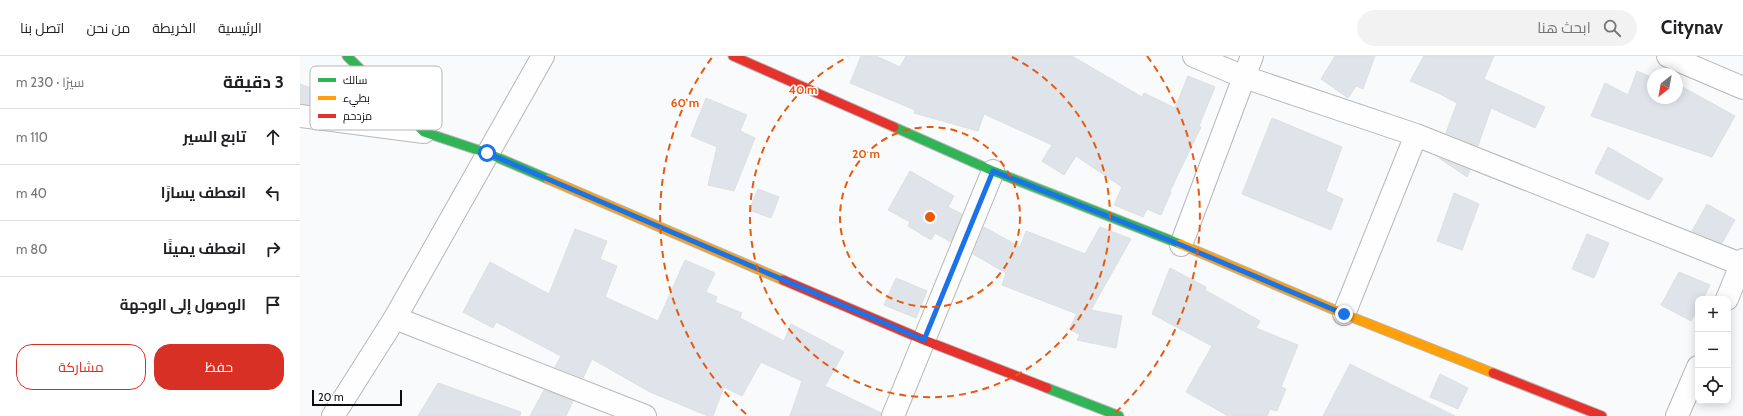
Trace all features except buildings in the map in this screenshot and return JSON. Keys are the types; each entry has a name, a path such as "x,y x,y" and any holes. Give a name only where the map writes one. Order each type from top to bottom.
{"street":[{"path":"347,56 357,66"},
{"path":"333,416 394,318 543,56"},
{"path":"733,56 993,171 1181,245 1344,314 1602,416"},
{"path":"1194,56 1244,77 1416,135 1743,263 1728,296"},
{"path":"1181,245 1252,56"},
{"path":"1668,56 1743,88"},
{"path":"300,116 310,117"},
{"path":"408,130 424,132 487,153 924,340 1119,416"},
{"path":"1344,314 1416,135"},
{"path":"893,416 993,171"},
{"path":"394,318 645,416"},
{"path":"1677,416 1698,368"}],"traffic: fast":[{"path":"347,56 357,66"},
{"path":"894,127 993,171 1180,244"},
{"path":"422,130 424,132 487,153 548,179"},
{"path":"1047,388 1119,416"}],"traffic: slow":[{"path":"548,179 783,280"},
{"path":"1180,244 1344,314 1493,373"}],"traffic: jam":[{"path":"733,56 894,127"},
{"path":"783,280 924,340 1047,388"},
{"path":"1493,373 1602,416"}],"route":[{"path":"487,153 924,340 993,171 1181,245 1344,314"}]}
